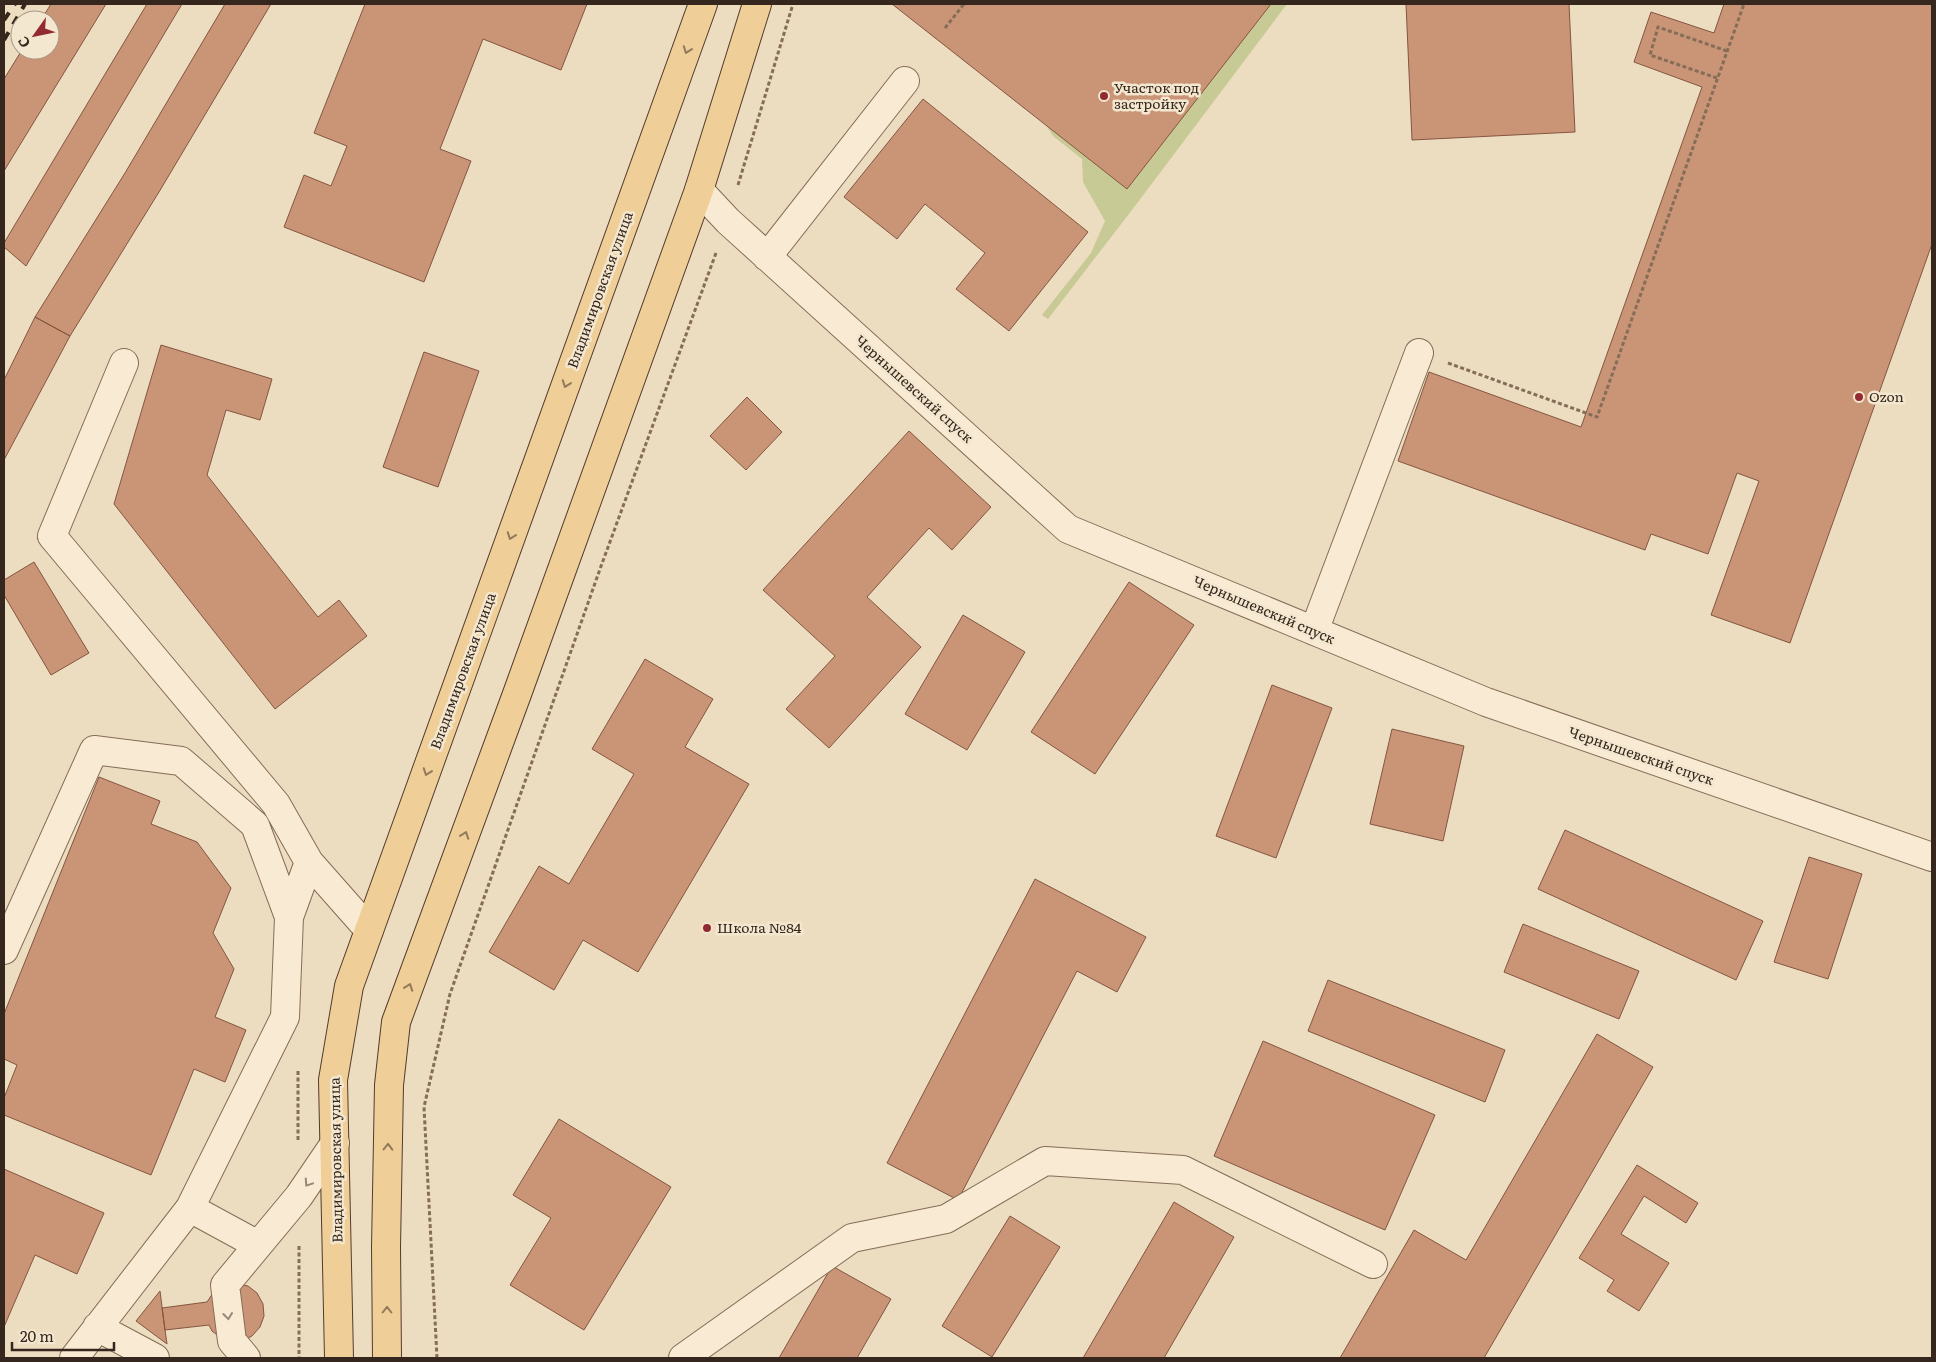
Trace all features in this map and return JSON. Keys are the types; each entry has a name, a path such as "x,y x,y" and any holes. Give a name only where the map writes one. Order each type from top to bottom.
{"main road":[{"name":"Владимировская улица","path":"339,1358 333,1080 350,986 703,4"},
{"path":"387,1358 388,1085 396,1022 521,685 699,190 757,4"}],"street":[{"path":"767,257 905,81"},
{"name":"Чернышевский спуск","path":"699,190 767,257 1068,529 1486,702 1932,857"},
{"path":"1314,632 1419,353"},
{"path":"124,363 52,536 276,804 309,862 370,930"},
{"path":"4,950 94,750 182,761 254,825 289,916"},
{"path":"74,1358 190,1208 284,1017 289,916 309,862"},
{"path":"246,1358 232,1341 224,1285 299,1196 335,1143"},
{"path":"683,1358 852,1238 946,1218 1045,1161 1183,1170 1373,1264"},
{"path":"190,1208 258,1245"},
{"path":"97,1328 155,1358"}],"path":[{"path":"437,1358 424,1106 450,994 600,569 728,220 793,4"},
{"path":"945,28 964,4"},
{"path":"1419,353 1597,417 1744,4"},
{"path":"1717,78 1650,55 1658,27 1727,51"}],"green space":[{"name":"Участок под застройку","path":"1035,4 1287,4 1048,319 1042,315 1091,253 1105,221 1083,182 1082,159 1053,136 1032,103 1029,8"}],"building":[{"path":"51,4 106,4 4,171 4,79 16,60 60,60 60,10 47,10"},
{"path":"147,4 182,4 26,266 4,247 4,243"},
{"path":"225,4 271,4 159,192 70,336 35,317 125,173"},
{"path":"365,4 587,4 561,70 483,39 440,149 471,161 424,282 284,227 304,175 331,186 347,146 314,133"},
{"name":"Участок под застройку","path":"892,4 1271,4 1127,189"},
{"path":"1406,4 1569,4 1575,132 1412,140"},
{"path":"1724,4 1932,4 1932,244 1790,643 1711,615 1759,481 1737,473 1708,554 1651,534 1645,550 1398,461 1429,372 1581,427 1702,87 1634,62 1651,12 1714,33"},
{"path":"923,99 1088,232 1009,331 956,289 985,253 925,204 897,239 844,197"},
{"path":"35,317 70,336 4,460 4,380"},
{"path":"161,345 272,379 260,420 226,410 207,475 318,617 339,600 367,636 275,709 114,504"},
{"path":"424,352 479,371 438,487 383,467"},
{"path":"747,397 782,432 746,470 710,436"},
{"path":"909,431 991,507 952,550 929,528 867,597 921,647 829,748 786,709 835,656 763,590"},
{"path":"34,562 89,653 51,675 4,595 4,580"},
{"path":"1129,582 1194,625 1095,774 1031,732"},
{"path":"963,615 1025,652 967,750 905,714"},
{"path":"645,659 713,699 685,747 749,784 638,972 583,940 554,990 489,952 539,866 569,884 634,774 592,749"},
{"path":"1272,685 1332,708 1276,858 1216,836"},
{"path":"1392,729 1464,746 1443,841 1370,824"},
{"path":"99,777 160,801 151,824 197,842 231,888 213,933 234,969 215,1017 246,1030 225,1082 194,1069 151,1175 4,1115 4,1098 17,1065 4,1059 4,1014"},
{"path":"1565,830 1763,921 1736,980 1538,889"},
{"path":"1809,857 1862,874 1828,979 1774,962"},
{"path":"1035,879 1146,937 1117,992 1077,971 958,1200 887,1163"},
{"path":"1523,924 1639,971 1619,1019 1504,972"},
{"path":"1328,980 1505,1050 1485,1102 1308,1031"},
{"path":"1597,1034 1653,1067 1484,1358 1340,1358 1414,1230 1466,1260"},
{"path":"1263,1041 1435,1115 1385,1230 1214,1156"},
{"path":"559,1119 671,1187 584,1330 510,1285 551,1218 513,1195"},
{"path":"1637,1165 1698,1203 1686,1223 1644,1196 1621,1234 1669,1263 1639,1311 1607,1291 1614,1280 1579,1258"},
{"path":"4,1169 104,1213 77,1274 35,1255 4,1327"},
{"path":"1174,1202 1234,1237 1164,1358 1083,1358"},
{"path":"1010,1216 1060,1247 992,1357 942,1326"},
{"path":"832,1266 891,1299 857,1358 779,1358"},
{"path":"236,1283 248,1286 257,1293 263,1304 264,1316 260,1327 252,1336 242,1341 221,1338 212,1331 209,1325 165,1330 162,1308 207,1302 215,1290"},
{"path":"160,1291 165,1330 167,1344 136,1321"}],"railway":[{"path":"4,20 15,4"},
{"path":"4,40 25,4"}],"place":[{"name":"Участок под застройку","path":"1104,96"},
{"name":"Ozon","path":"1859,397"},
{"name":"Школа №84","path":"707,928"}]}
